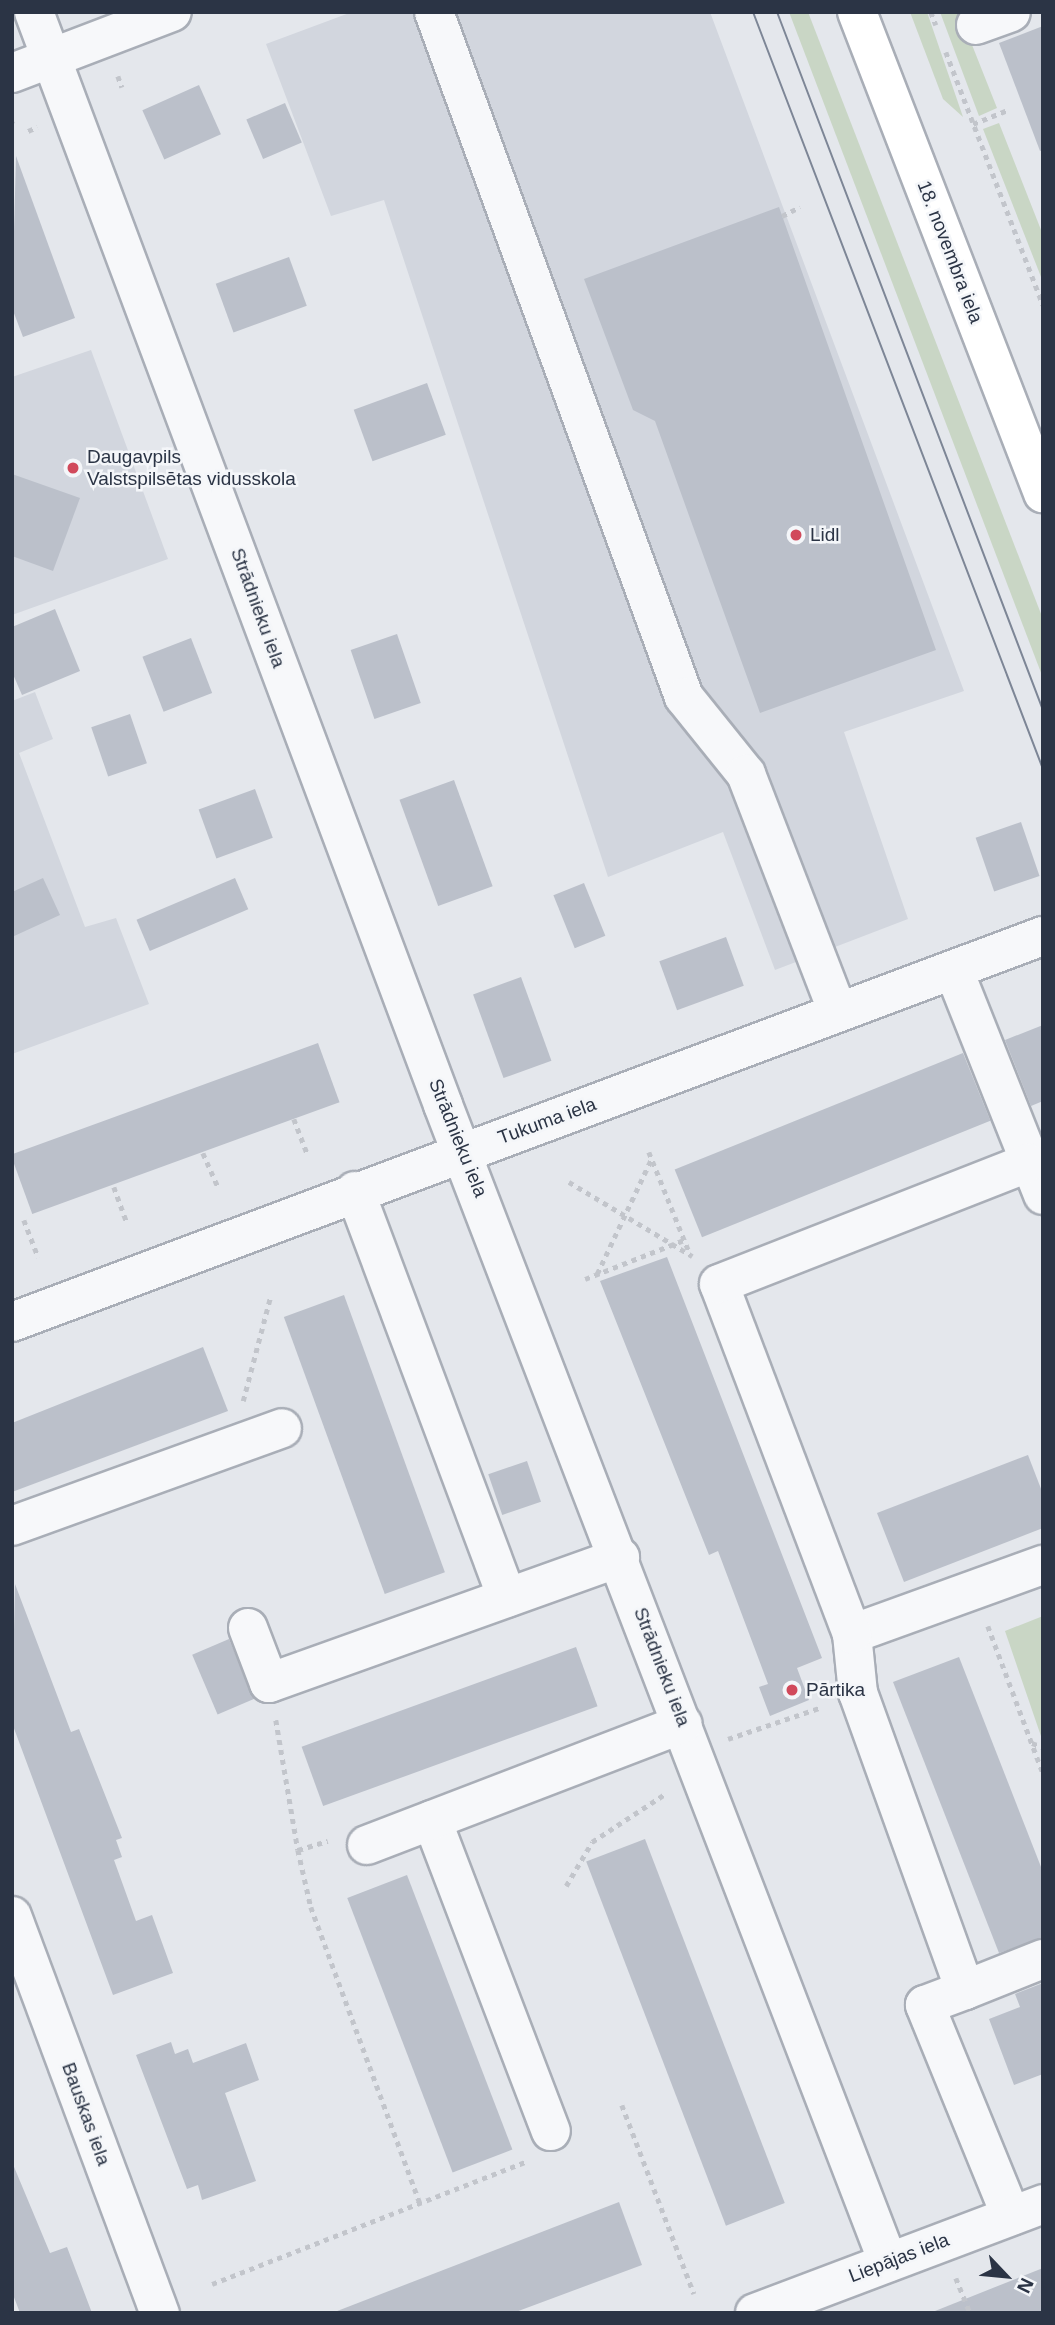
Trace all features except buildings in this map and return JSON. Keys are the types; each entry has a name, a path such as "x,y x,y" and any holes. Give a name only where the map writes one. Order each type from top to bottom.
{"main road":[{"name":"18. novembra iela","path":"857,12 1043,493"}],"street":[{"name":"Strādnieku iela","path":"34,12 462,1153 620,1557 888,2262"},
{"path":"12,73 172,12"},
{"path":"434,12 684,697 746,774 838,1012"},
{"path":"976,25 1012,12"},
{"name":"Tukuma iela","path":"12,1322 355,1191 1043,936"},
{"path":"954,971 1036,1179 719,1284 852,1634 858,1693 965,1990"},
{"path":"355,1191 507,1598"},
{"path":"12,1526 282,1428"},
{"path":"248,1628 269,1684 620,1557"},
{"path":"852,1634 1043,1565"},
{"path":"367,1845 432,1820 693,1748"},
{"path":"432,1820 551,2131"},
{"name":"Bauskas iela","path":"12,1916 160,2313"},
{"path":"1027,2210 925,2005 1043,1959"},
{"name":"Liepājas iela","path":"755,2313 1027,2210"}],"path":[{"path":"931,12 1043,305"},
{"path":"117,75 122,87"},
{"path":"974,124 1007,110"},
{"path":"782,216 800,207"},
{"path":"294,1119 309,1155"},
{"path":"649,1152 690,1254"},
{"path":"203,1153 218,1187"},
{"path":"597,1274 652,1160"},
{"path":"569,1182 672,1244"},
{"path":"114,1187 127,1222"},
{"path":"24,1220 38,1257"},
{"path":"584,1279 684,1240"},
{"path":"231,1446 270,1298"},
{"path":"974,1590 1043,1773"},
{"path":"269,1684 298,1850 311,1907 420,2203"},
{"path":"566,1886 592,1842 693,1748 858,1693"},
{"path":"1031,1743 1043,1747"},
{"path":"298,1850 349,1834 367,1845"},
{"path":"622,2105 694,2294"},
{"path":"212,2284 546,2154 551,2131"},
{"path":"950,2270 970,2313"}],"shaded area":[{"path":"352,12 710,12 964,691 844,732 908,919 775,970 723,832 608,877 384,200 331,216 266,44"},
{"name":"Daugavpils Valstspilsētas vidusskola","path":"91,350 168,559 12,615 12,377"},
{"path":"35,692 53,739 19,753 85,927 116,918 149,1004 12,1054 12,701"}],"green space":[{"path":"789,12 808,12 1043,619 1043,678"},
{"path":"910,12 927,12 963,117 943,99"},
{"path":"940,12 959,12 997,108 979,116"},
{"path":"999,123 1043,235 1043,282 983,129"},
{"path":"1043,1616 1043,1742 1005,1631"}],"tram line":[{"path":"753,12 1043,769"},
{"path":"777,12 1043,710"}],"place":[{"name":"Daugavpils Valstspilsētas vidusskola","path":"73,468"},
{"name":"Lidl","path":"796,535"},
{"name":"Pārtika","path":"792,1690"}]}
